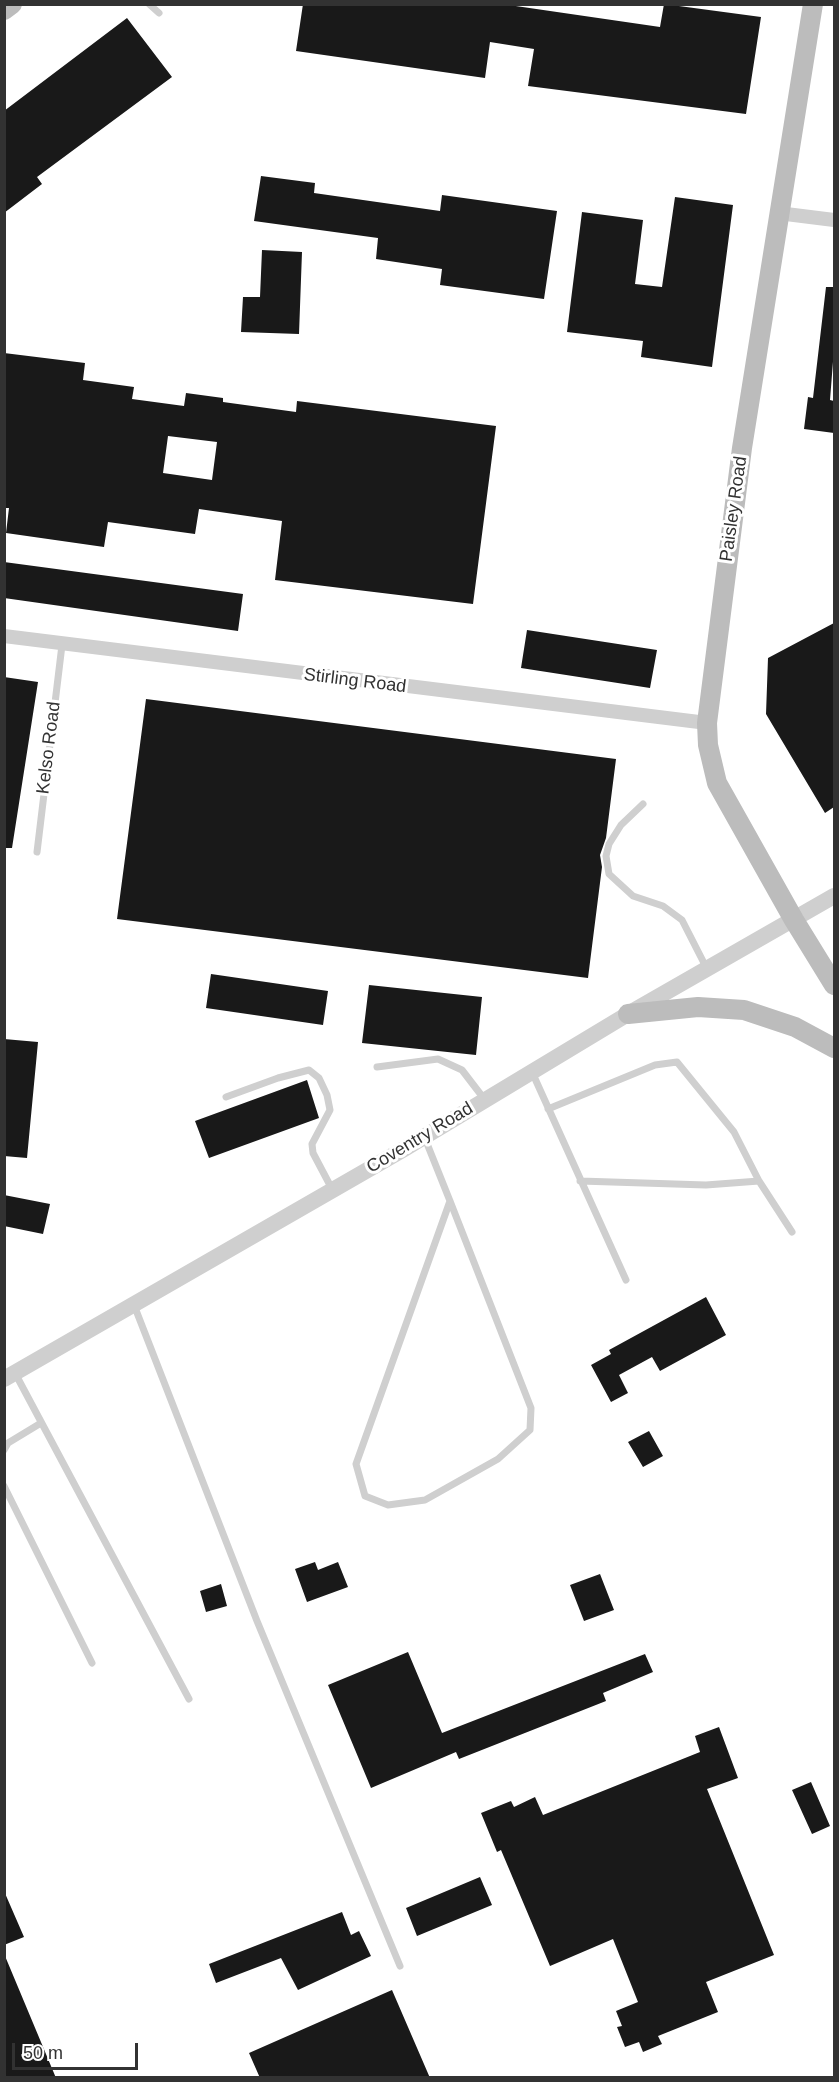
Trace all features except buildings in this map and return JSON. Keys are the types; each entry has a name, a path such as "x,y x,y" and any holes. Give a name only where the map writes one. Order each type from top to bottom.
{"main road":[{"path":"4,10 12,4"},
{"name":"Paisley Road","path":"813,4 742,448 706,723 708,745 717,783 794,920 834,985"},
{"path":"628,1014 698,1006 744,1010 771,1017 834,1048"}],"street":[{"path":"778,213 834,220"},
{"name":"Stirling Road","path":"4,636 706,723"},
{"name":"Coventry Road","path":"10,1376 834,896"}],"lane":[{"path":"149,4 159,14"},
{"name":"Kelso Road","path":"37,852 62,645"},
{"path":"643,804 621,825 609,844 606,856 609,873 633,896 663,906 682,920 707,969"},
{"path":"377,1067 438,1059 462,1070 485,1100"},
{"path":"548,1109 655,1065 677,1062 734,1132 759,1181 792,1232"},
{"path":"226,1097 278,1078 309,1070 319,1078 327,1095 330,1110 312,1144 313,1153 332,1189"},
{"path":"532,1072 626,1280"},
{"path":"424,1136 450,1201 531,1408 530,1430 498,1459 425,1500 388,1505 366,1496 356,1464 450,1201"},
{"path":"580,1181 706,1185 759,1181"},
{"path":"133,1303 261,1632 400,1966"},
{"path":"10,1376 41,1423 189,1699"},
{"path":"4,1450 8,1443 41,1423"},
{"path":"4,1486 92,1663"}]}
